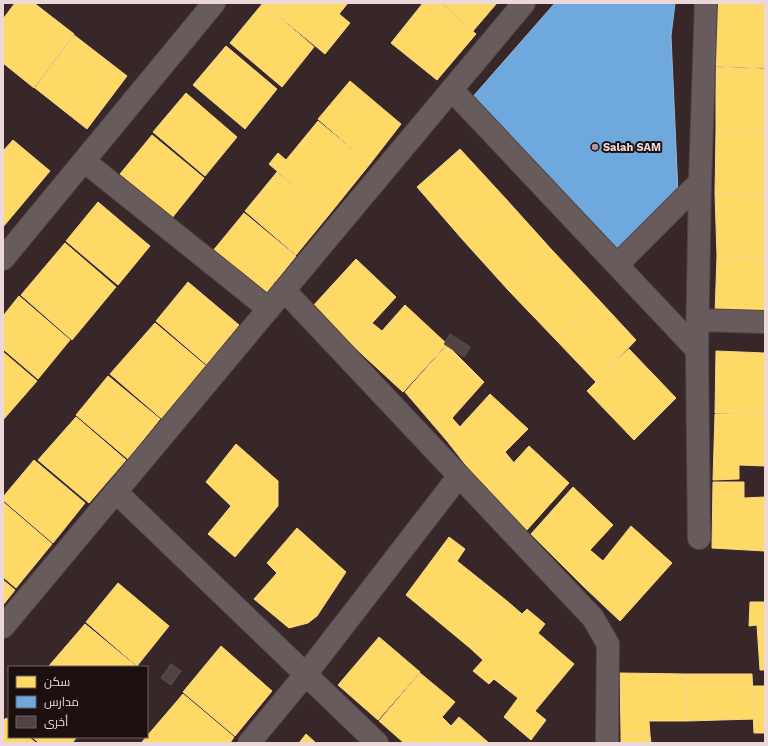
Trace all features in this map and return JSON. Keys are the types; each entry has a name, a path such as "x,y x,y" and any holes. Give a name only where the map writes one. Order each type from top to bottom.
{"street":[{"path":"3,259 214,3"},
{"path":"3,627 524,3"},
{"path":"699,538 697,350 700,182 706,3"},
{"path":"452,90 697,350"},
{"path":"84,161 269,309"},
{"path":"617,265 700,182"},
{"path":"284,290 593,618 608,644 607,743"},
{"path":"698,320 765,322"},
{"path":"249,743 306,674 459,476"},
{"path":"116,492 377,743"}],"building: سكن":[{"path":"15,3 34,3 74,34 34,88 3,63 3,19"},
{"path":"263,3 348,3 339,14 350,23 325,54"},
{"path":"263,3 314,47 282,87 230,43"},
{"path":"423,3 441,3 476,34 437,80 391,43"},
{"path":"442,3 497,3 473,31"},
{"path":"718,3 765,5 765,68 714,66"},
{"path":"740,3 765,3 765,5"},
{"path":"74,35 127,76 87,129 35,88"},
{"path":"226,46 277,89 245,129 193,85"},
{"path":"716,67 765,69 765,131 716,130"},
{"path":"350,81 401,124 370,164 318,119"},
{"path":"186,93 237,137 205,176 153,132"},
{"path":"318,121 370,164 328,216 269,164 278,153 286,160"},
{"path":"716,130 765,131 765,195 715,193"},
{"path":"152,135 204,178 172,218 120,174"},
{"path":"13,140 50,171 3,227 3,151"},
{"path":"460,149 506,199 462,239 417,187"},
{"path":"277,172 328,216 296,255 245,211"},
{"path":"715,193 765,195 765,257 717,256"},
{"path":"506,199 551,249 509,291 462,239"},
{"path":"98,202 150,246 118,285 66,241"},
{"path":"244,213 296,256 264,296 212,252"},
{"path":"65,243 116,287 72,340 21,295"},
{"path":"551,249 598,299 556,340 509,291"},
{"path":"717,256 765,257 765,314 715,314"},
{"path":"356,259 396,297 352,345 313,306"},
{"path":"188,282 239,325 207,365 156,321"},
{"path":"19,296 70,340 38,379 3,349 3,316"},
{"path":"598,299 636,340 596,382 556,340"},
{"path":"405,305 447,344 403,392 352,345 372,323 382,331"},
{"path":"155,323 206,366 162,419 110,374"},
{"path":"447,345 484,382 452,418 460,427 447,441 405,392"},
{"path":"629,349 676,398 634,440 587,391"},
{"path":"716,351 765,353 765,414 715,413"},
{"path":"3,352 37,381 3,420"},
{"path":"108,376 160,419 128,459 76,415"},
{"path":"490,394 528,429 505,452 514,463 487,492 447,441"},
{"path":"715,414 765,414 765,466 739,465 739,479 713,480"},
{"path":"76,417 126,460 89,503 38,460"},
{"path":"236,444 278,481 278,506 235,557 208,534 231,506 206,482"},
{"path":"529,446 569,483 526,531 487,492"},
{"path":"34,460 85,503 53,543 3,500 3,497"},
{"path":"713,482 744,482 744,498 765,497 765,551 712,548"},
{"path":"573,487 613,525 590,550 603,561 583,586 531,534"},
{"path":"3,502 52,544 16,588 3,577"},
{"path":"631,526 672,563 620,621 583,586"},
{"path":"297,528 346,572 317,616 308,623 289,628 254,599 277,573 267,563"},
{"path":"449,537 465,549 457,561 507,601 470,648 406,595"},
{"path":"3,580 15,590 3,605"},
{"path":"118,583 169,626 137,666 86,622"},
{"path":"507,601 522,614 527,609 545,624 538,633 574,664 535,711 546,720 531,740 504,717 518,698 494,679 489,684 473,671 483,660 470,648"},
{"path":"750,602 765,602 765,670 760,670 757,625 749,626"},
{"path":"85,624 136,666 49,666"},
{"path":"379,637 420,672 378,720 338,685"},
{"path":"221,646 272,691 235,736 183,692"},
{"path":"420,673 455,702 442,717 451,726 436,743 404,743 379,721"},
{"path":"620,673 686,674 687,721 649,721 650,735 621,734"},
{"path":"686,674 752,674 754,719 687,721"},
{"path":"752,686 765,686 765,733 754,733"},
{"path":"183,694 234,737 230,743 141,743 145,738 148,738 148,735"},
{"path":"459,717 489,743 436,743"},
{"path":"6,718 8,719 8,738 30,738 36,743 3,743 3,721"},
{"path":"306,734 316,743 299,743"},
{"path":"621,734 650,735 651,743 621,743"},
{"path":"33,738 76,738 72,743 39,743"}],"building: مدارس":[{"name":"Salah SAM","path":"555,3 675,3 671,36 678,193 617,255 470,100"}],"building: أخرى":[{"path":"450,334 470,347 464,357 444,344"},
{"path":"171,664 181,671 171,685 161,678"}],"place":[{"name":"Salah SAM","path":"595,147"}]}
